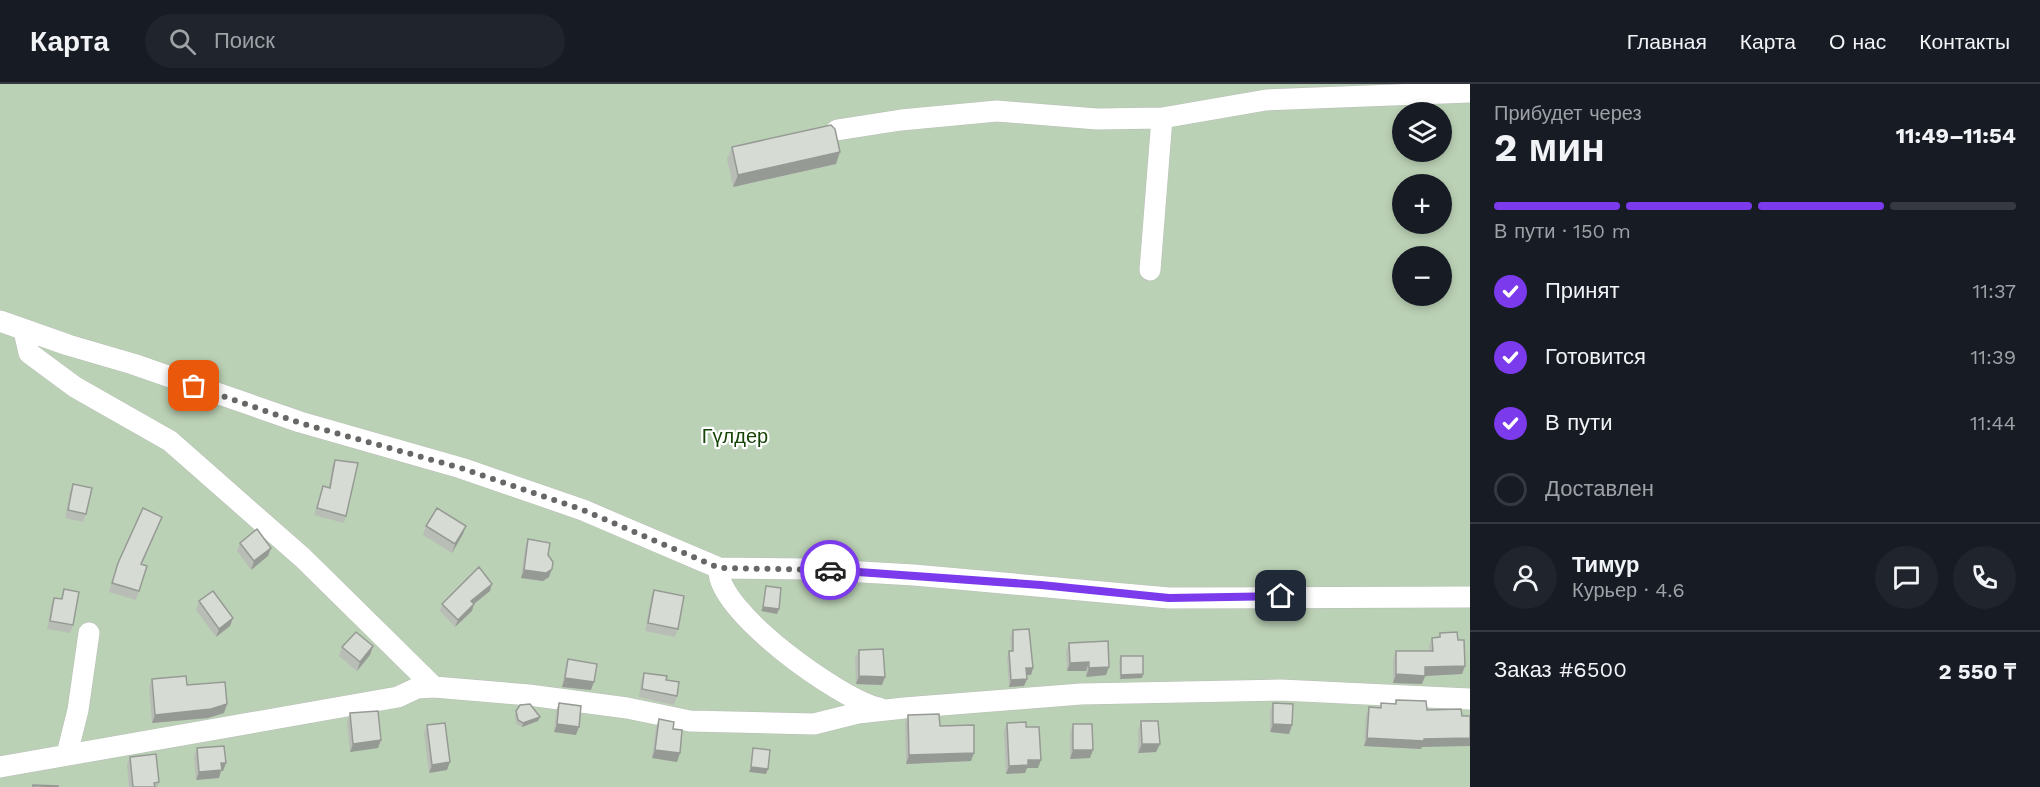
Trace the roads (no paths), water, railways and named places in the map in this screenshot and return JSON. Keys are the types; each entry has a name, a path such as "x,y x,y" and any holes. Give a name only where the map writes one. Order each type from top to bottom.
{"street":[{"path":"837,130 901,120 997,111 1097,119 1162,118 1266,100 1470,92"},
{"path":"1150,270 1162,118"},
{"path":"0,321 24,331 133,364 300,423 461,468 583,510 719,568 914,574 1169,598 1470,597"},
{"path":"24,331 29,354 75,387 170,441 303,558 434,687"},
{"path":"719,568 717,577 736,607 768,640 828,683 866,705 886,710"},
{"path":"67,754 78,711 89,633"},
{"path":"0,767 45,761 67,754 398,697 417,688 434,687 529,695 627,708 690,721 814,724 858,713 1070,695 1281,690 1470,699"}],"park label":[{"name":"Гүлдер","path":"735,436"}]}
